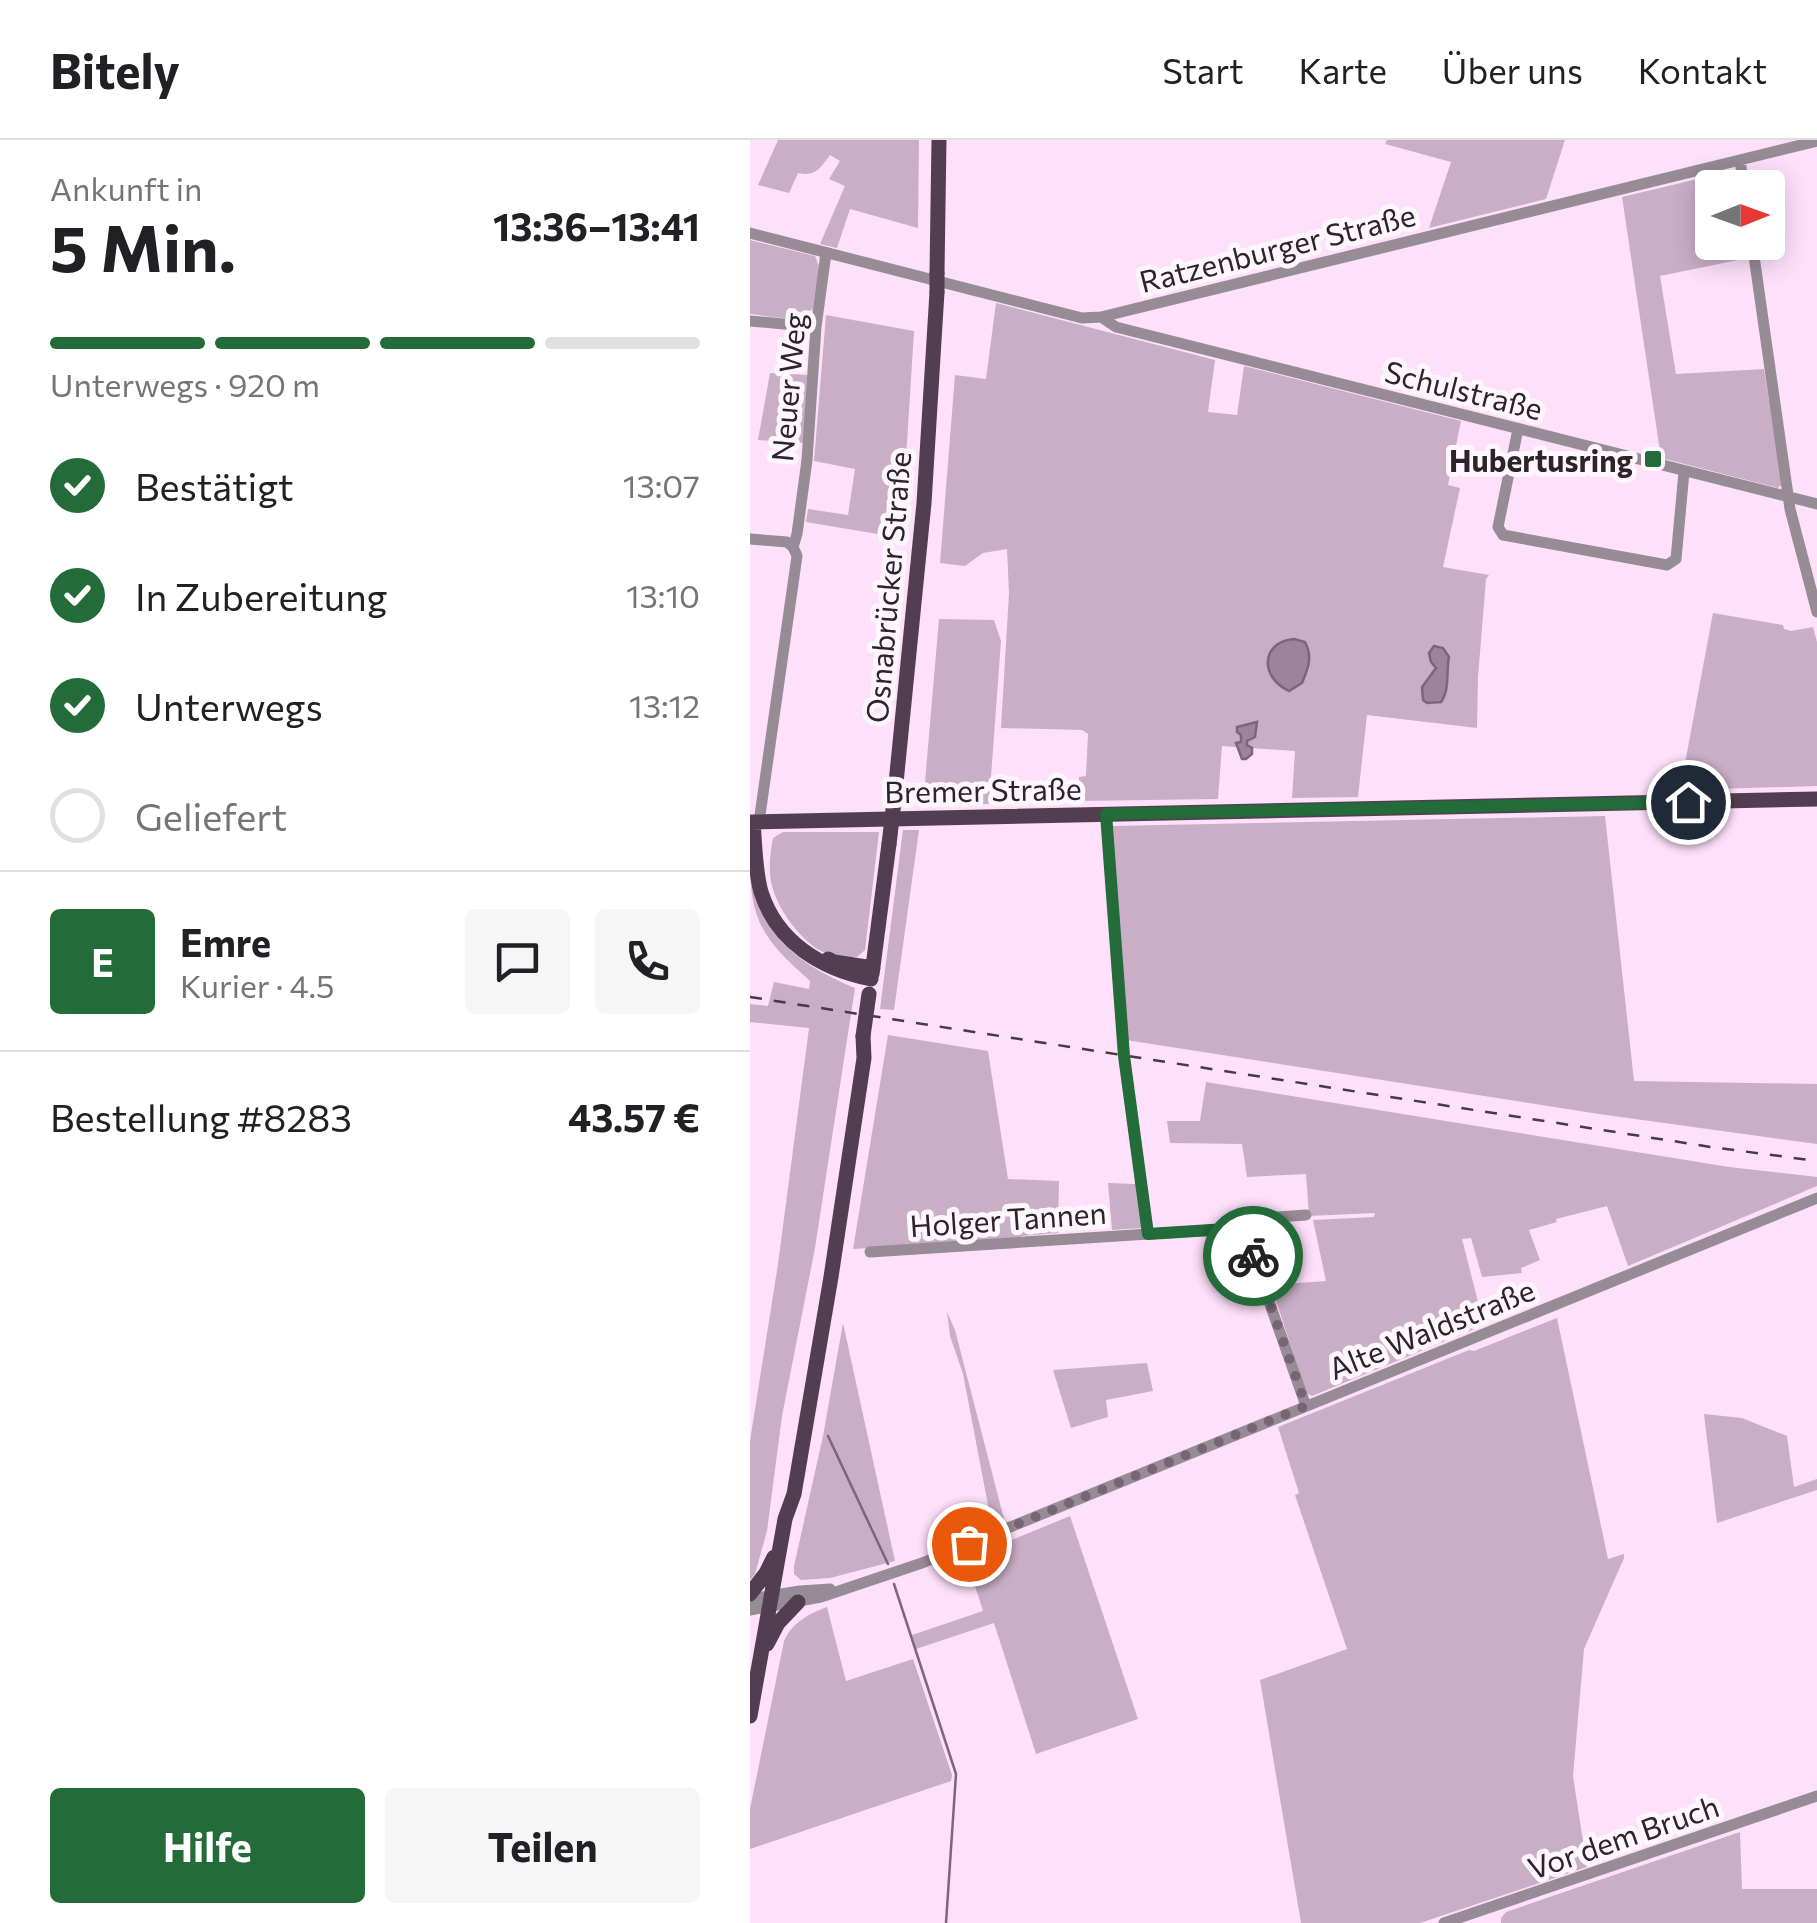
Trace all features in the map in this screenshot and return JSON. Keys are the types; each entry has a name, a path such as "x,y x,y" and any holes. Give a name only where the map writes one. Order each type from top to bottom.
{"main road":[{"name":"Osnabrücker Straße","path":"750,1716 785,1518 785,1492 855,1057 863,1036 889,844 924,503 937,292 939,140"},
{"name":"Bremer Straße","path":"757,822 1817,799"},
{"path":"757,822 765,888 775,910 812,951 871,980"},
{"path":"750,1596 780,1545"},
{"path":"761,1656 778,1624 799,1597"}],"street":[{"name":"Ratzenburger Straße","path":"750,233 1082,318 1101,317 1815,142"},
{"path":"1740,160 1741,170"},
{"name":"Neuer Weg","path":"757,822 797,556 794,547 808,460 816,327 826,253"},
{"path":"1755,260 1788,497 1817,612"},
{"name":"Schulstraße","path":"1101,317 1116,327 1817,504"},
{"path":"750,321 816,327"},
{"path":"1518,429 1498,527 1503,534 1672,564 1676,559 1684,472"},
{"path":"750,539 786,542 794,547"},
{"name":"Holger Tannen","path":"1106,814 1124,1056 1148,1234"},
{"name":"Alte Waldstraße","path":"765,1634 750,1612 770,1601 821,1596 890,1574 1817,1198"},
{"name":"Holger Tannen","path":"870,1252 1243,1228 1246,1219 1306,1214"},
{"path":"1243,1228 1306,1406"},
{"path":"776,1567 784,1584 799,1597"},
{"name":"Alte Waldstraße","path":"750,1596 770,1601"},
{"name":"Vor dem Bruch","path":"1444,1923 1817,1796"}],"shaded area":[{"path":"778,140 919,140 918,228 850,209 837,248 820,244 845,186 829,179 840,161 830,155 813,172 798,173 789,193 758,185"},
{"path":"1387,140 1565,140 1546,199 1429,228 1451,162 1385,144"},
{"path":"1695,180 1695,260 1738,260 1660,276 1676,374 1764,369 1782,484 1778,488 1661,458 1622,197"},
{"path":"750,240 815,256 819,266 813,308 792,318 750,314"},
{"path":"996,303 1215,360 1208,412 1237,415 1244,366 1461,421 1448,485 1460,488 1443,567 1489,575 1477,728 1367,715 1358,797 1292,798 1295,751 1222,746 1218,799 1079,801 1079,777 1086,776 1088,734 1082,730 1001,728 1009,593 1007,549 983,553 965,566 940,563 955,375 986,379"},
{"path":"826,315 914,331 901,538 806,522 808,509 848,515 855,469 814,461"},
{"path":"770,373 809,375 805,443 758,440"},
{"path":"1713,613 1783,625 1791,631 1813,627 1817,642 1817,786 1680,790"},
{"path":"939,619 994,620 1001,641 989,804 923,805"},
{"path":"1294,639 1305,642 1309,662 1302,683 1289,691 1273,678 1268,661 1275,647"},
{"path":"1434,646 1443,648 1449,657 1447,686 1441,702 1427,703 1422,687 1436,668 1429,653"},
{"path":"1257,722 1255,737 1247,741 1252,754 1242,759 1236,743 1241,742 1237,727"},
{"path":"1605,816 1634,1081 1817,1084 1817,1144 1126,1040 1111,826"},
{"path":"903,830 919,830 894,1010 880,1009"},
{"path":"783,832 879,832 865,950 857,957 819,950 784,913 772,886 770,868 773,838"},
{"path":"750,861 758,903 777,936 812,966 855,988 815,1248 782,1416 767,1531 750,1580 750,1441 809,1028 750,1022 750,1004 768,1006 774,982 809,989 810,981 763,929 753,900"},
{"path":"888,1035 988,1051 1008,1179 1059,1181 1058,1233 853,1249"},
{"path":"1206,1082 1729,1167 1817,1177 1817,1186 1628,1266 1607,1206 1529,1230 1540,1260 1521,1268 1522,1273 1482,1277 1471,1238 1462,1239 1484,1325 1312,1396 1306,1393 1271,1285 1326,1281 1313,1220 1374,1217 1375,1213 1309,1216 1306,1174 1247,1177 1242,1144 1170,1143 1167,1121 1200,1121"},
{"path":"1108,1183 1136,1184 1142,1228 1112,1230"},
{"path":"947,1312 1004,1519 992,1526 963,1374 950,1336"},
{"path":"1557,1318 1608,1559 1624,1554 1584,1649 1573,1776 1587,1867 1420,1923 1301,1923 1260,1680 1347,1649 1295,1495 1299,1493 1278,1427"},
{"path":"843,1323 895,1561 830,1578 801,1580 794,1574 794,1566"},
{"path":"1147,1363 1153,1391 1106,1400 1108,1417 1071,1428 1053,1370"},
{"path":"1704,1414 1742,1418 1787,1436 1794,1487 1817,1479 1817,1490 1717,1523"},
{"path":"1070,1516 1138,1719 1036,1754 994,1623 916,1649 912,1635 983,1611 965,1555 971,1552 973,1556"},
{"path":"827,1607 846,1681 913,1659 951,1781 750,1849 750,1809 784,1641 801,1620"},
{"path":"1740,1832 1742,1889 1817,1889 1817,1923 1501,1923 1506,1912"}],"waterway":[{"path":"828,1436 888,1564"},
{"path":"894,1584 956,1774 946,1923"}],"railway":[{"path":"750,997 1817,1161"}],"way so far":[{"path":"969,1544 1306,1406 1253,1256"}],"place":[{"name":"Hubertusring","path":"1653,459"}],"route":[{"path":"1253,1256 1243,1228 1148,1234 1124,1056 1106,814 1688,802"}]}
